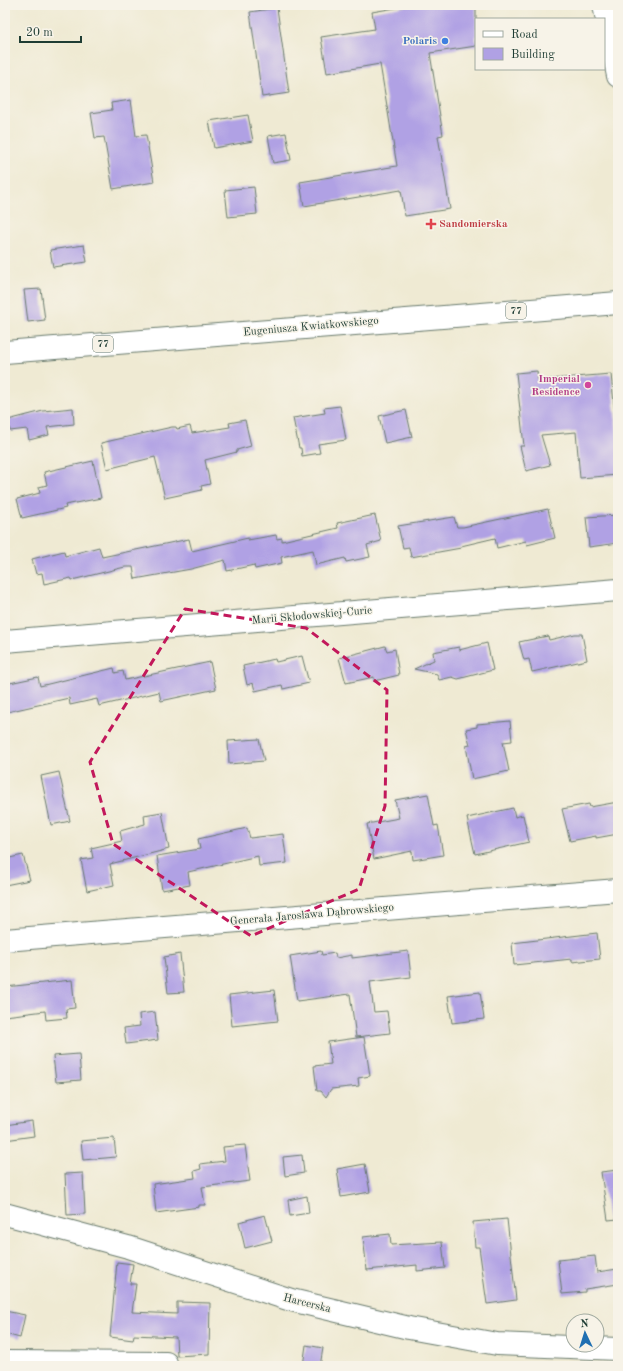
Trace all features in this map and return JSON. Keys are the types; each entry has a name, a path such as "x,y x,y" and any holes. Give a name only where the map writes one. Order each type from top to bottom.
{"street":[{"path":"604,5 618,76"},
{"name":"Eugeniusza Kwiatkowskiego","path":"5,352 618,303"},
{"name":"Marii Skłodowskiej-Curie","path":"5,641 618,590"},
{"name":"Generała Jarosława Dąbrowskiego","path":"5,940 618,890"},
{"name":"Harcerska","path":"5,1214 128,1247 291,1300 409,1328 497,1344 618,1349"},
{"path":"5,1362 166,1363"}],"highlighted area":[{"path":"185,609 306,628 387,690 385,806 359,889 251,936 113,844 90,762"}],"building":[{"path":"413,5 476,5 475,46 430,53 443,135 438,136 450,209 405,216 401,190 304,206 300,182 397,166 380,64 327,73 321,37 375,29 372,12"},
{"path":"277,8 289,93 262,97 250,12"},
{"path":"131,100 136,136 146,135 154,182 113,189 104,137 95,138 91,113 112,110 111,103"},
{"path":"248,115 253,141 214,148 209,121"},
{"path":"286,133 291,160 273,163 268,136"},
{"path":"254,187 257,214 228,217 225,190"},
{"path":"84,245 87,262 53,267 50,250"},
{"path":"41,289 45,320 28,322 24,290"},
{"path":"537,371 538,380 611,374 618,443 618,475 580,478 576,432 541,435 550,465 526,471 520,446 524,446 516,373"},
{"path":"340,406 346,440 318,444 320,453 302,456 293,418 325,413 324,408"},
{"path":"73,408 74,424 47,427 49,435 29,440 27,429 10,431 8,420 43,411"},
{"path":"406,410 412,437 385,443 379,416"},
{"path":"245,420 251,446 237,450 237,452 205,460 210,484 201,486 202,490 165,498 155,457 107,469 101,443 172,427 176,427 177,429 190,426 192,433 230,427 229,423"},
{"path":"93,461 101,498 65,505 66,508 22,518 17,499 40,493 39,487 47,485 44,472"},
{"path":"548,509 555,538 527,545 526,541 497,548 495,538 461,546 461,548 411,557 409,547 403,548 398,526 454,517 457,527 463,527"},
{"path":"375,515 381,541 367,545 370,557 346,562 345,558 316,565 313,550 281,557 282,563 255,569 254,565 227,571 225,560 191,569 135,579 133,567 125,567 72,580 71,578 44,584 42,573 36,574 32,559 64,551 65,556 99,547 102,557 189,539 192,551 248,538 248,540 276,535 277,539 282,538 282,541 338,528 337,523"},
{"path":"618,515 618,543 589,547 586,517"},
{"path":"575,634 582,634 587,660 532,672 529,659 524,660 519,642 548,636 549,640"},
{"path":"487,643 493,670 458,679 452,677 439,680 437,674 414,669 434,660 433,652 459,647 459,650"},
{"path":"385,646 387,651 395,649 399,675 374,681 374,677 346,683 339,658"},
{"path":"302,656 309,683 283,689 282,685 255,691 253,683 247,685 243,666 275,659 276,662"},
{"path":"210,662 216,689 161,701 159,692 99,706 97,699 70,705 69,698 7,712 5,702 5,684 38,677 40,686 114,668 115,673 123,671 125,680"},
{"path":"510,721 512,741 503,742 509,771 472,779 466,746 470,745 466,729 477,727 477,724"},
{"path":"259,739 264,761 229,764 228,741"},
{"path":"59,772 70,821 51,825 41,776"},
{"path":"428,794 434,826 438,825 443,855 413,860 412,851 374,859 367,824 399,818 395,800"},
{"path":"618,802 618,834 570,841 562,809 589,804 590,807"},
{"path":"513,808 515,817 523,815 529,842 475,854 467,818"},
{"path":"162,812 169,849 110,864 114,885 87,891 81,860 93,858 91,848 122,841 120,831 145,824 144,815"},
{"path":"247,828 250,838 283,834 287,863 259,866 258,856 188,872 190,885 162,890 157,856 200,849 198,839"},
{"path":"23,855 30,880 5,885 5,859"},
{"path":"597,933 600,959 572,962 572,959 514,965 512,943"},
{"path":"321,951 322,955 335,953 336,958 352,955 352,958 408,951 411,977 370,982 374,1012 387,1011 390,1033 356,1037 350,994 297,1001 290,956"},
{"path":"180,954 184,992 168,993 164,957"},
{"path":"72,980 75,1008 66,1009 67,1018 46,1020 45,1011 5,1016 5,987"},
{"path":"274,990 278,1021 232,1026 229,995"},
{"path":"480,992 484,1019 452,1023 448,996"},
{"path":"155,1012 158,1040 126,1044 124,1028 140,1026 139,1014"},
{"path":"364,1037 370,1076 358,1078 359,1086 331,1089 326,1097 321,1091 317,1091 314,1066 331,1064 328,1042"},
{"path":"79,1054 81,1080 56,1082 53,1056"},
{"path":"32,1121 34,1136 5,1140 5,1125"},
{"path":"114,1138 116,1157 83,1160 81,1141"},
{"path":"245,1145 250,1181 202,1187 205,1205 156,1213 153,1184 195,1178 194,1171 201,1169 200,1164 225,1161 223,1147"},
{"path":"302,1155 304,1173 285,1176 283,1157"},
{"path":"365,1164 370,1192 341,1197 337,1169"},
{"path":"618,1170 618,1219 608,1220 601,1172"},
{"path":"83,1173 85,1214 67,1215 65,1174"},
{"path":"307,1196 309,1213 290,1216 288,1200"},
{"path":"265,1215 272,1241 245,1248 239,1222"},
{"path":"507,1219 516,1300 487,1304 479,1247 475,1247 473,1222"},
{"path":"390,1234 391,1245 442,1242 445,1268 417,1271 417,1265 367,1270 363,1237"},
{"path":"595,1256 597,1272 618,1269 618,1284 585,1289 585,1292 562,1294 558,1260"},
{"path":"117,1262 133,1264 130,1284 136,1284 132,1312 177,1314 177,1302 210,1303 209,1354 177,1356 176,1337 134,1335 133,1340 110,1337"},
{"path":"5,1311 25,1315 20,1338 5,1334"},
{"path":"306,1345 323,1348 320,1366 303,1366"}],"place":[{"name":"Polaris","path":"445,41"},
{"name":"Sandomierska","path":"431,224"},
{"name":"Imperial Residence","path":"588,385"}]}
